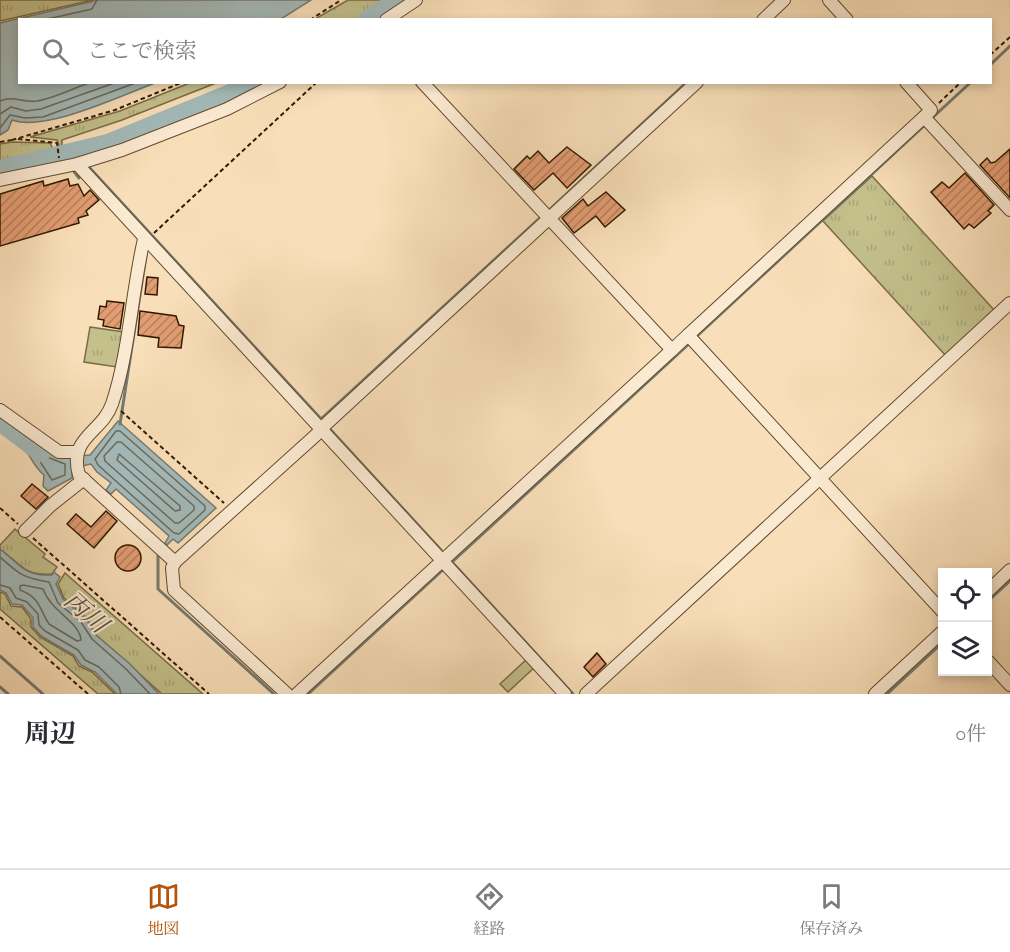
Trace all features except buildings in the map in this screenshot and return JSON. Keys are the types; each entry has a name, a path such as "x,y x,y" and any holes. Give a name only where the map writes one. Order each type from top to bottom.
{"street":[{"path":"389,18 416,0"},
{"path":"765,18 784,0"},
{"path":"829,0 845,18"},
{"path":"0,180 77,164 122,150 216,114 276,84"},
{"path":"424,84 672,350"},
{"path":"287,694 174,590 172,568 175,562 321,429 545,216 695,84"},
{"path":"907,84 928,117 1010,210"},
{"path":"297,694 446,564 672,350 691,338 928,117"},
{"path":"77,164 149,236 321,429 566,694"},
{"path":"77,459 112,404 149,236"},
{"path":"586,694 823,481 1010,303"},
{"path":"691,338 938,608"},
{"path":"0,410 59,452 77,459 84,479 175,562"},
{"path":"25,531 50,506 84,479"},
{"path":"992,586 1010,570"},
{"path":"875,694 938,636"},
{"path":"992,666 1010,685"}],"path":[{"path":"313,18 341,0"},
{"path":"992,53 1010,37"},
{"path":"0,142 115,110 178,84"},
{"path":"149,236 315,84"},
{"path":"928,117 959,84"},
{"path":"12,140 51,141 57,143 58,152"},
{"path":"128,417 232,511"},
{"path":"0,508 209,694"},
{"path":"0,617 88,694"}],"green space":[{"path":"0,0 93,0 0,21"},
{"path":"348,0 389,0 360,18 317,18"},
{"path":"187,84 213,84 122,120 62,140 62,147 67,148 151,121 236,84 239,85 151,123 61,151 57,140 30,137 120,111"},
{"path":"50,143 55,153 0,165 0,144"},
{"path":"872,176 995,311 946,356 823,221"},
{"path":"90,327 124,332 117,367 84,362"},
{"path":"15,529 45,554 43,557 57,567 52,574 28,571 0,549 0,545"},
{"path":"65,573 203,694 162,694 96,635 87,618 64,598 58,584"},
{"path":"0,592 5,594 11,606 22,607 31,619 31,627 40,637 73,656 79,666 92,672 115,694 98,694 0,609"},
{"path":"528,658 536,666 508,692 500,684"}],"water":[{"path":"98,0 311,0 283,18 21,18"},
{"path":"18,19 18,84 153,84 63,117 26,122 12,120 8,130 0,135 0,23"},
{"path":"118,421 216,508 178,543 173,539 167,545 165,543 169,536 116,489 111,494 106,490 111,483 91,464 72,468 72,478 48,491 43,486 44,475 17,440 23,432 59,458 90,455"},
{"path":"0,549 28,571 42,575 52,575 54,572 60,577 56,584 63,599 86,619 96,635 130,664 159,694 117,694 95,672 81,665 74,655 41,636 33,627 33,618 22,605 12,604 6,593 0,590"}],"waterway":[{"path":"371,18 399,0"},
{"path":"992,63 1010,46"},
{"path":"0,170 108,144 255,84"},
{"path":"548,211 685,84"},
{"path":"931,119 969,84"},
{"path":"696,337 926,124"},
{"path":"88,166 321,419"},
{"path":"73,170 79,178"},
{"path":"321,419 543,215"},
{"path":"120,424 146,256"},
{"path":"451,563 691,342"},
{"path":"0,421 41,452"},
{"path":"329,428 441,550"},
{"path":"158,553 158,589 274,694"},
{"path":"452,562 573,694"},
{"path":"308,694 446,567"},
{"path":"992,597 1010,581"},
{"path":"887,694 938,647"},
{"path":"0,656 43,694"},
{"path":"0,687 8,694"}],"water label":[{"name":"丙川","path":"86,612"}]}
